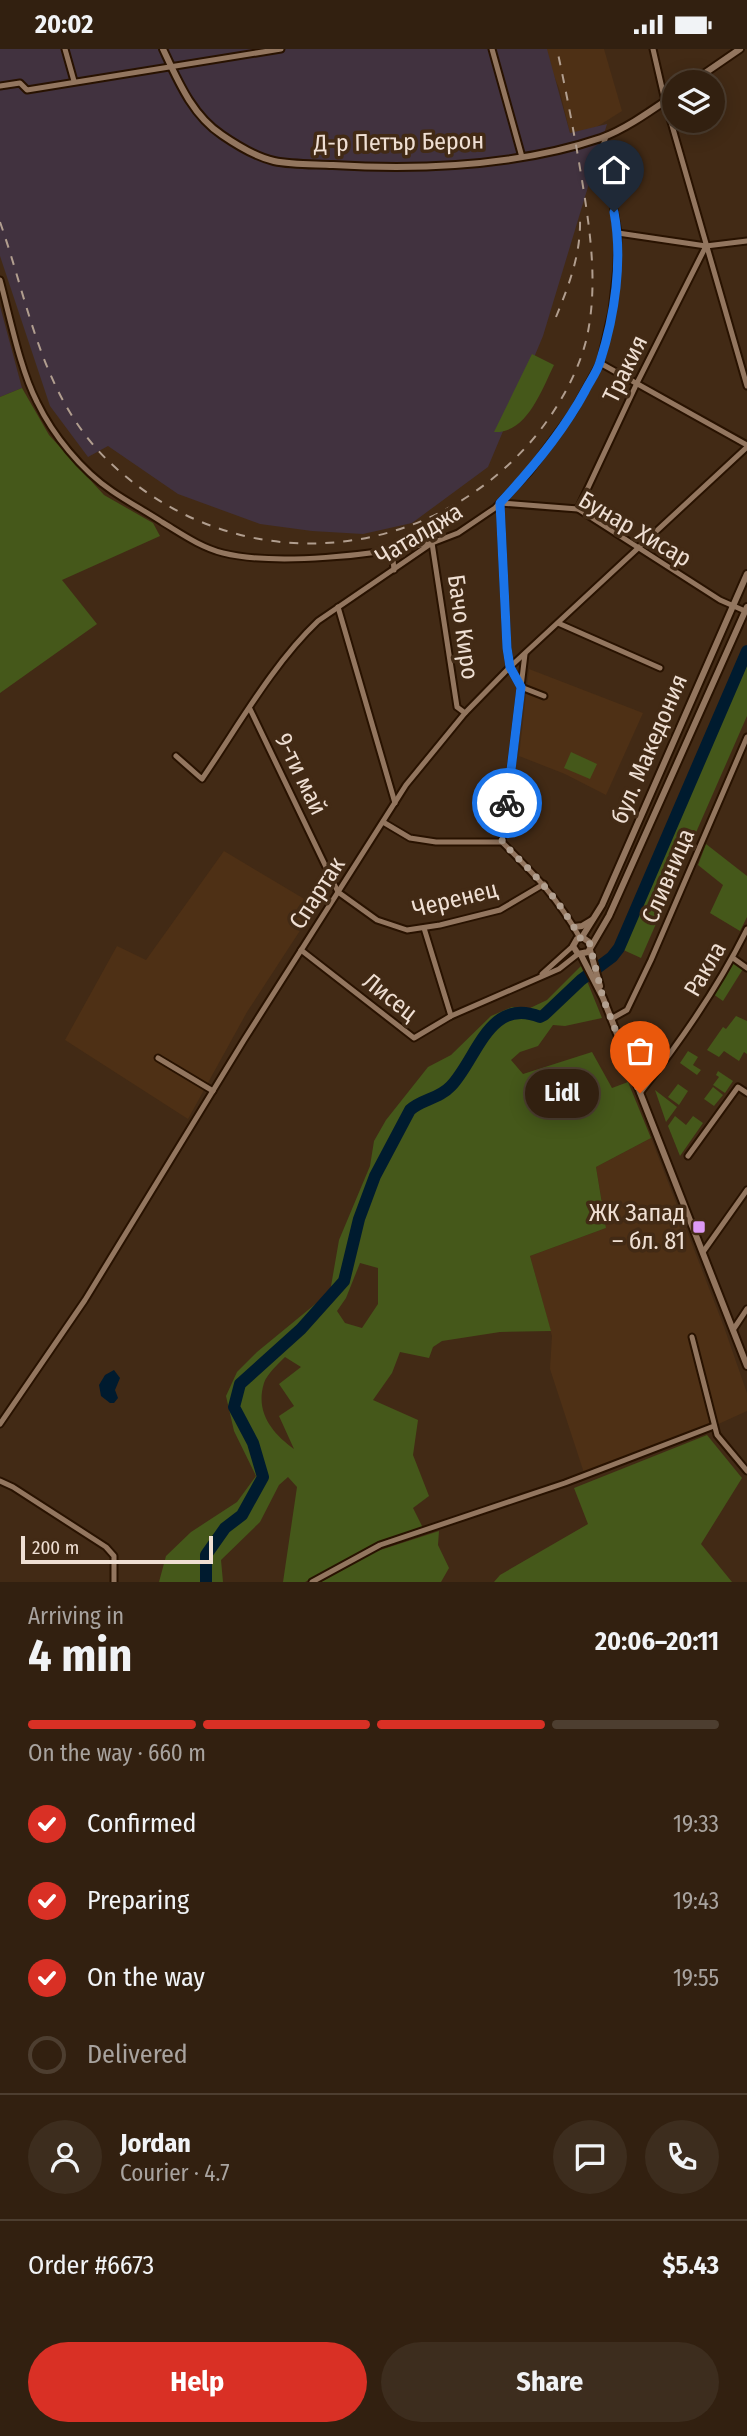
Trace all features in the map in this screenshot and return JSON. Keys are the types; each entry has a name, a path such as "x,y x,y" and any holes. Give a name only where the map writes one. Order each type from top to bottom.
{"street":[{"path":"65,49 74,81"},
{"name":"Д-р Петър Берон","path":"163,49 188,100 212,128 235,143 276,162 362,167 522,157 606,136 662,103"},
{"path":"0,86 20,83 27,90 281,49"},
{"path":"492,49 522,157"},
{"path":"653,49 662,88"},
{"path":"709,70 740,49"},
{"path":"674,133 747,386"},
{"name":"Чаталджа","path":"176,756 202,779 302,636 318,621 432,543 458,533 500,503 529,472 573,412 600,363 612,311 618,233 603,146 606,136"},
{"path":"618,233 706,246 747,241"},
{"name":"Тракия","path":"578,509 636,383 706,246"},
{"path":"0,280 18,349 36,401 59,438 79,462 111,491 203,547 226,554 303,558 432,543"},
{"path":"600,363 747,446"},
{"name":"Спартак","path":"0,1425 85,1300 406,785 464,713 510,667 747,446"},
{"path":"500,503 510,667 521,687 544,696"},
{"name":"Бунар Хисар","path":"500,503 578,509 720,600 746,609"},
{"name":"Бачо Киро","path":"432,543 457,707 464,713"},
{"path":"392,549 394,570"},
{"name":"бул. Македония","path":"581,938 602,905 747,573"},
{"path":"338,607 395,803"},
{"name":"бул. Македония","path":"590,948 609,916 746,609"},
{"path":"558,623 660,668"},
{"path":"502,842 525,653"},
{"name":"9-ти май","path":"250,709 338,893"},
{"name":"Сливница","path":"611,1019 627,1010 747,737"},
{"path":"383,822 410,838 436,842 502,842 544,884 566,911 581,938 589,941 595,978 747,1366"},
{"name":"Черенец","path":"338,893 377,920 407,930 500,910 544,884"},
{"path":"574,926 582,926 593,919"},
{"path":"574,926 574,945 591,965"},
{"path":"424,928 452,1016"},
{"name":"Ракла","path":"640,1093 686,1034 733,958 747,929"},
{"path":"574,945 581,938"},
{"name":"Лисец","path":"540,976 574,945"},
{"path":"580,954 586,954 590,948"},
{"name":"Лисец","path":"301,950 414,1038 452,1016 559,969 580,954"},
{"path":"733,958 747,968"},
{"path":"158,1058 213,1091"},
{"path":"688,1156 738,1087 747,1093"},
{"path":"703,1252 747,1190"},
{"path":"733,1330 747,1309"},
{"path":"692,1337 717,1435 747,1471"},
{"path":"312,1582 380,1545 565,1483 714,1426"},
{"path":"0,1481 106,1547 114,1556 114,1582"}],"shaded area":[{"path":"0,49 547,49 570,133 607,124 543,336 488,467 412,523 363,534 260,524 178,494 108,446 88,457 50,406 0,256"},
{"path":"543,49 604,49 622,111 595,128 570,133 559,88"},
{"path":"0,306 22,388 0,397"},
{"path":"529,669 643,713 606,795 565,774 519,756"},
{"path":"224,851 316,906 247,1012 188,1119 65,1040 117,946 146,960"},
{"path":"651,1138 724,1327 747,1393 747,1411 585,1476 550,1369 552,1336 530,1256 606,1228 596,1167"}],"green space":[{"path":"532,354 554,365 544,386 532,408 516,426 506,431 494,432"},
{"path":"22,388 49,435 104,495 153,523 160,536 62,580 97,624 0,693 0,397"},
{"path":"747,649 747,716 641,958 619,948"},
{"path":"571,752 597,764 590,779 564,768"},
{"path":"706,844 747,876 747,917 740,931 710,913 723,885 698,865"},
{"path":"733,962 743,969 723,1001 713,994"},
{"path":"581,966 602,1018 565,1026 553,1025 538,1046 520,1052 511,1060 523,1074 592,1052 612,1088 628,1082 651,1138 596,1167 606,1228 530,1256 551,1331 500,1332 442,1341 433,1347 429,1358 400,1352 392,1373 373,1400 418,1420 413,1455 429,1496 413,1508 423,1528 368,1547 305,1582 283,1582 297,1487 288,1477 279,1485 260,1522 221,1560 223,1582 159,1582 166,1556 191,1532 237,1502 256,1476 234,1431 226,1396 237,1372 257,1352 330,1292 339,1240 370,1166 374,1141 386,1120 428,1067 451,1055 491,1016 512,1007 528,1009 547,1000","holes":["360,1263 378,1268 378,1304 362,1328 345,1323 337,1311 346,1298","285,1357 301,1367 279,1384 294,1406 279,1416 294,1449 272,1429 262,1403 265,1380"]},
{"path":"736,1016 747,1021 747,1054 744,1052 739,1061 724,1051 719,1057 707,1050 723,1027 726,1029"},
{"path":"688,1051 698,1057 693,1065 701,1070 697,1075 680,1063"},
{"path":"718,1071 733,1081 725,1093 713,1085 719,1077 716,1075"},
{"path":"678,1084 688,1091 679,1105 668,1097"},
{"path":"713,1087 723,1095 714,1106 704,1099"},
{"path":"655,1090 677,1107 666,1122"},
{"path":"675,1116 686,1125 693,1116 703,1123 680,1156 668,1126"},
{"path":"707,1435 742,1478 701,1544 732,1582 494,1582 500,1575 588,1524 574,1488"},
{"path":"439,1531 438,1545 449,1568 441,1582 321,1582 374,1552"}],"water":[{"path":"114,1370 120,1378 115,1390 118,1398 114,1403 110,1403 101,1396 99,1385 105,1375"}],"waterway":[{"path":"206,1582 206,1555 225,1528 242,1515 263,1477 253,1443 234,1407 240,1384 301,1329 344,1281 359,1219 375,1176 410,1110 451,1086 496,1022 508,1015 544,1015 619,948 747,651"}],"railway":[{"path":"0,222 42,354 55,385 71,415 92,443 117,469 165,504 217,528 271,541 326,543 381,534 434,515 483,486 527,446 546,423 570,383 582,355 590,320 592,257 581,174 557,49"},
{"path":"556,317 576,257 580,219"}],"way so far":[{"path":"507,803 502,842 544,884 566,911 580,938 589,941 603,998 640,1093"}],"place":[{"name":"Lidl","path":"640,1093"},
{"name":"ЖК Запад – бл. 81","path":"699,1227"}],"route":[{"path":"507,803 521,687 510,667 507,648 500,503 529,472 573,412 600,363 612,311 617,267 618,233 614,212"}]}
